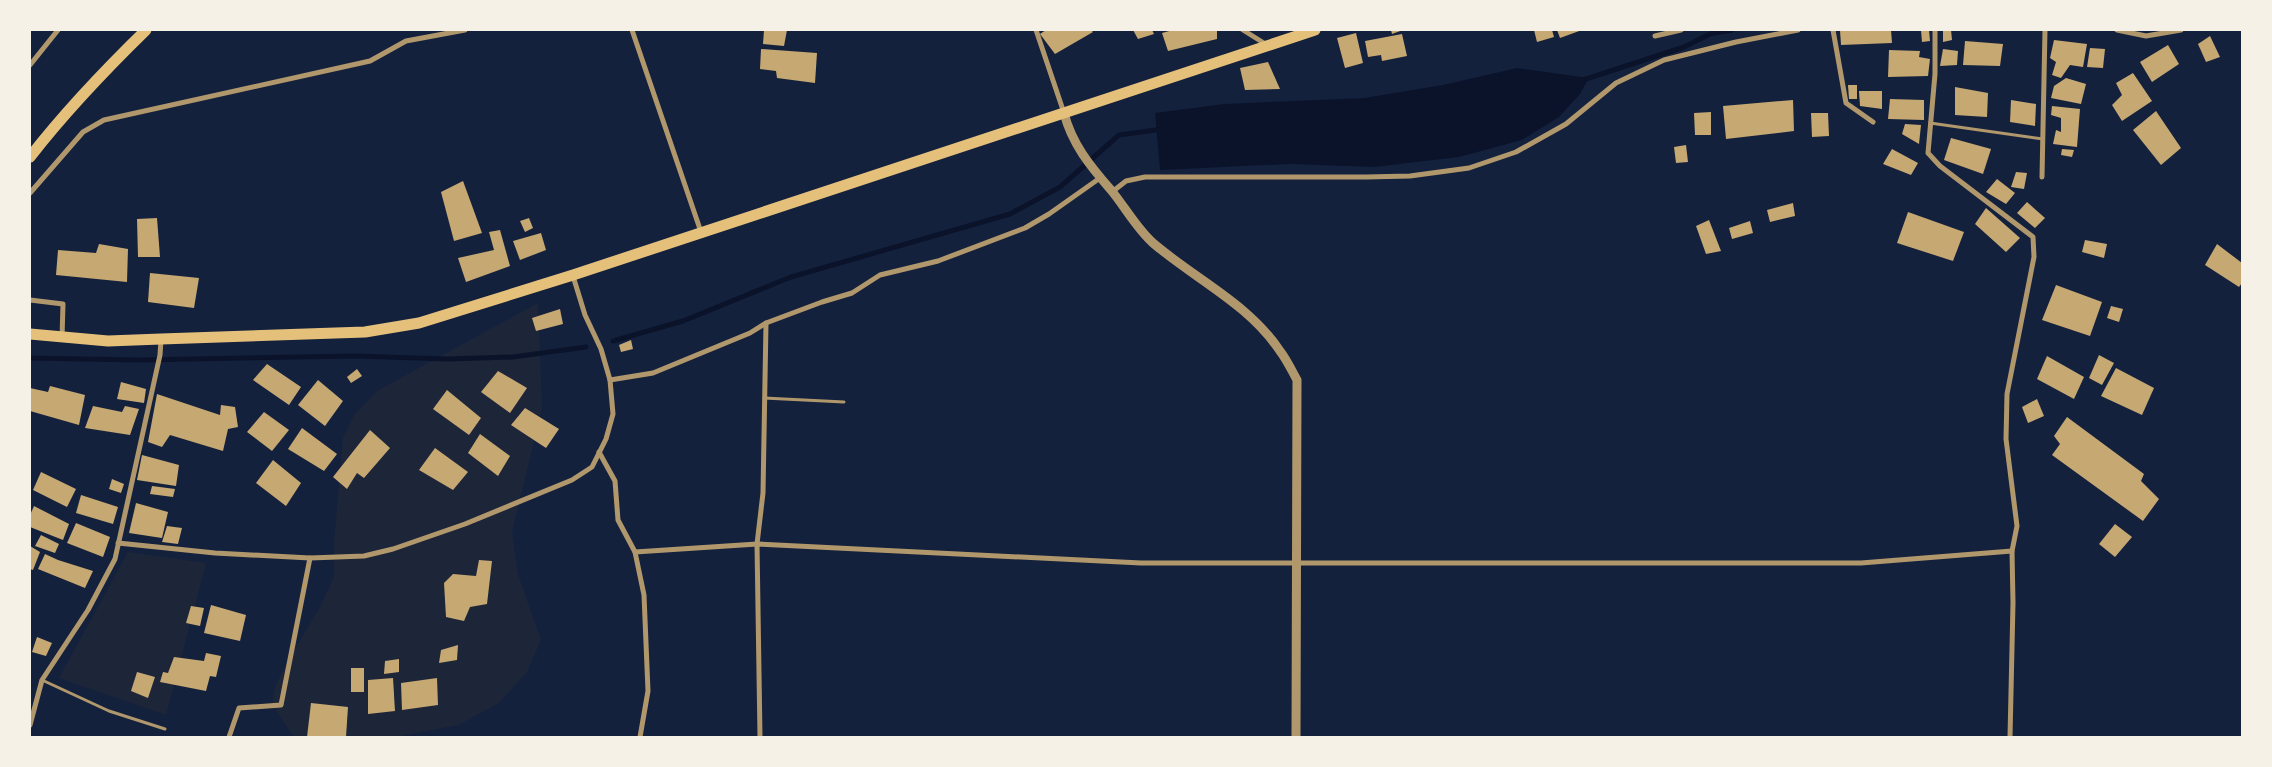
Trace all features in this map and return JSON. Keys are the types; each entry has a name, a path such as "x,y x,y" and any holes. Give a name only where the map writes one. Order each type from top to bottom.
{"highway":[{"path":"30,157 113,62 146,30"},
{"path":"30,334 62,338 108,340 161,339 374,330 419,323 573,275 1315,30"}],"street":[{"path":"30,64 58,30"},
{"path":"30,193 83,132 104,120 370,61 406,41 465,30"},
{"path":"632,30 701,233"},
{"path":"1036,30 1069,133 1097,175 1152,242 1229,299 1257,323 1280,350 1298,380 1296,737"},
{"path":"1243,30 1268,45"},
{"path":"1655,36 1681,30"},
{"path":"1112,192 1126,181 1145,177 1384,177 1410,176 1469,168 1516,152 1566,124 1616,83 1664,60 1736,42 1798,30"},
{"path":"1833,30 1846,103 1873,122"},
{"path":"1935,30 1935,74 1929,123 1928,153 1934,160 2033,237 2034,257 2007,394 2006,440 2017,526 2012,551 2013,603 2010,737"},
{"path":"2042,178 2045,30"},
{"path":"2117,30 2146,36 2181,30"},
{"path":"610,380 653,373 741,337 766,323 852,293 880,274 938,261 1025,228 1049,214 1097,175"},
{"path":"118,543 215,553 310,558 364,556 393,549 465,524 572,480 592,467 606,439 613,414 610,380 601,349 585,315 573,275"},
{"path":"30,300 63,304 62,338"},
{"path":"760,737 757,544 763,493 763,398 766,323"},
{"path":"30,725 42,680 88,610 115,559 160,355 161,339"},
{"path":"599,452 615,481 618,520 635,552 644,595 648,690 640,737"},
{"path":"635,552 757,544 1141,563 1861,562 2012,551"},
{"path":"228,737 239,708 281,705 310,558"}],"lane":[{"path":"1929,123 2044,139"},
{"path":"763,398 844,402"},
{"path":"42,680 109,711 165,729"}],"shaded area":[{"path":"1517,68 1589,78 1580,94 1559,117 1522,140 1459,157 1374,167 1291,164 1160,170 1155,113 1224,104 1364,98 1443,85"},
{"path":"538,303 542,408 512,532 518,574 541,640 527,672 499,703 458,725 397,737 295,737 272,704 275,687 289,659 319,609 334,577 334,543 343,438 355,414 377,391"},
{"path":"128,552 206,563 166,715 59,678"}],"building":[{"path":"764,30 787,30 784,46 763,44"},
{"path":"1046,30 1091,30 1093,32 1055,54 1040,34"},
{"path":"1133,30 1152,30 1154,34 1138,39"},
{"path":"1173,30 1217,31 1217,39 1168,51 1162,33"},
{"path":"1391,30 1403,30 1392,34"},
{"path":"1534,30 1552,30 1554,37 1537,42"},
{"path":"1557,30 1582,30 1560,38"},
{"path":"1840,30 1891,30 1892,43 1841,45"},
{"path":"1921,30 1929,30 1930,41 1922,42"},
{"path":"1943,30 1951,30 1952,40 1943,42"},
{"path":"1356,33 1363,63 1345,68 1337,38"},
{"path":"1402,34 1407,56 1382,61 1381,55 1368,57 1365,41"},
{"path":"2210,36 2220,57 2206,62 2198,44"},
{"path":"2054,40 2087,44 2083,67 2070,65 2061,78 2052,75 2056,62 2050,58"},
{"path":"1965,41 2003,44 2000,66 1963,65"},
{"path":"2168,45 2179,64 2152,82 2140,62"},
{"path":"2090,48 2105,49 2103,68 2087,67"},
{"path":"761,49 817,53 815,83 777,78 776,71 760,69"},
{"path":"1943,49 1958,51 1957,65 1940,66"},
{"path":"1889,50 1920,51 1919,57 1930,59 1928,76 1888,77"},
{"path":"1268,62 1280,89 1245,90 1240,68"},
{"path":"2133,73 2152,101 2122,121 2112,105 2122,95 2116,83"},
{"path":"2066,78 2086,84 2081,104 2051,98 2054,86"},
{"path":"1848,85 1857,85 1857,99 1849,99"},
{"path":"1955,87 1988,93 1987,117 1955,115"},
{"path":"1859,91 1882,91 1882,109 1860,106"},
{"path":"1890,99 1924,100 1924,120 1888,119"},
{"path":"1793,100 1794,131 1726,139 1723,106"},
{"path":"2011,100 2036,104 2035,126 2010,122"},
{"path":"2052,106 2080,109 2077,147 2053,144 2056,130 2061,132 2061,118 2051,115"},
{"path":"2156,111 2181,148 2161,165 2133,130"},
{"path":"1711,112 1711,135 1695,135 1694,113"},
{"path":"1811,113 1828,113 1829,136 1812,137"},
{"path":"1905,124 1921,125 1919,144 1902,134"},
{"path":"1951,138 1991,149 1983,174 1944,160"},
{"path":"1686,145 1688,162 1676,163 1674,147"},
{"path":"1892,149 1918,163 1911,175 1883,164"},
{"path":"2062,149 2074,150 2072,157 2061,155"},
{"path":"2016,172 2027,173 2024,189 2011,187"},
{"path":"1997,179 2015,193 2006,204 1986,192"},
{"path":"463,181 482,233 454,241 441,192"},
{"path":"2027,202 2045,218 2035,228 2017,213"},
{"path":"1793,203 1795,216 1770,222 1767,210"},
{"path":"1986,208 2020,238 2006,252 1975,224"},
{"path":"1908,212 1964,232 1953,261 1897,243"},
{"path":"157,218 160,257 138,257 137,219"},
{"path":"529,218 533,228 525,232 520,221"},
{"path":"1709,220 1721,251 1706,254 1696,226"},
{"path":"1750,221 1753,233 1732,239 1729,228"},
{"path":"500,230 510,266 466,282 458,258 494,250 489,232"},
{"path":"541,233 546,250 520,260 513,241"},
{"path":"2085,240 2107,244 2104,258 2082,252"},
{"path":"99,244 128,249 127,282 56,275 58,250 96,253"},
{"path":"2217,244 2242,263 2242,283 2239,287 2205,265"},
{"path":"150,273 199,278 194,308 148,302"},
{"path":"2056,285 2102,302 2090,336 2042,320"},
{"path":"2111,306 2123,309 2119,322 2107,318"},
{"path":"560,309 563,324 536,331 532,318"},
{"path":"631,340 633,349 621,352 619,345"},
{"path":"2099,355 2114,363 2102,385 2089,378"},
{"path":"2047,356 2084,377 2074,399 2037,379"},
{"path":"267,364 301,387 289,405 253,380"},
{"path":"2116,368 2154,388 2142,415 2101,396"},
{"path":"357,369 362,376 351,383 347,377"},
{"path":"498,371 527,388 510,413 481,392"},
{"path":"318,380 343,401 325,426 298,405"},
{"path":"121,382 146,389 144,403 117,399"},
{"path":"50,386 85,395 79,425 30,411 30,388 48,392"},
{"path":"447,390 481,418 469,435 433,409"},
{"path":"157,394 220,415 221,405 235,407 238,427 228,429 223,451 170,435 162,447 148,442"},
{"path":"2037,399 2044,416 2028,423 2022,407"},
{"path":"93,406 122,412 125,406 139,409 130,435 85,428"},
{"path":"525,408 559,429 546,448 511,425"},
{"path":"264,412 289,430 272,451 247,432"},
{"path":"2067,417 2144,474 2141,481 2159,499 2143,521 2052,455 2060,444 2054,436"},
{"path":"302,428 337,454 324,471 288,449"},
{"path":"370,430 390,448 364,478 357,473 347,489 333,477"},
{"path":"480,434 510,456 498,476 468,453"},
{"path":"435,448 468,472 453,490 419,470"},
{"path":"142,455 179,465 176,486 137,480"},
{"path":"273,460 301,483 286,506 256,483"},
{"path":"41,472 76,489 67,507 33,490"},
{"path":"112,479 124,484 121,493 109,489"},
{"path":"152,486 175,489 173,497 150,494"},
{"path":"81,495 118,507 113,524 76,513"},
{"path":"136,503 168,512 162,538 129,533"},
{"path":"34,506 69,524 63,540 30,527 30,515"},
{"path":"76,523 110,537 103,557 67,543"},
{"path":"2115,524 2132,537 2115,557 2099,544"},
{"path":"167,526 182,528 178,544 162,542"},
{"path":"41,535 59,544 55,553 35,546"},
{"path":"30,546 40,552 33,570 30,569"},
{"path":"45,554 93,571 85,588 38,569"},
{"path":"479,560 492,561 487,604 470,607 464,621 446,617 444,583 453,574 476,576"},
{"path":"211,605 246,615 240,641 204,633"},
{"path":"191,606 204,608 200,626 186,623"},
{"path":"37,637 52,643 46,656 32,652"},
{"path":"458,645 457,660 439,663 441,650"},
{"path":"206,653 221,656 216,677 210,676 206,691 160,682 163,672 168,673 174,657 204,661"},
{"path":"399,659 399,672 384,674 385,661"},
{"path":"351,668 364,668 364,692 351,692"},
{"path":"137,672 155,677 148,698 131,691"},
{"path":"393,678 395,711 368,714 368,680"},
{"path":"437,678 438,705 402,710 401,683"},
{"path":"311,703 348,707 346,737 307,737"}],"waterway":[{"path":"1583,80 1684,47 1710,34 1732,30"},
{"path":"613,341 683,321 791,277 1010,214 1060,187 1119,135 1163,129"},
{"path":"30,358 139,360 354,356 448,359 513,357 586,347"}]}
